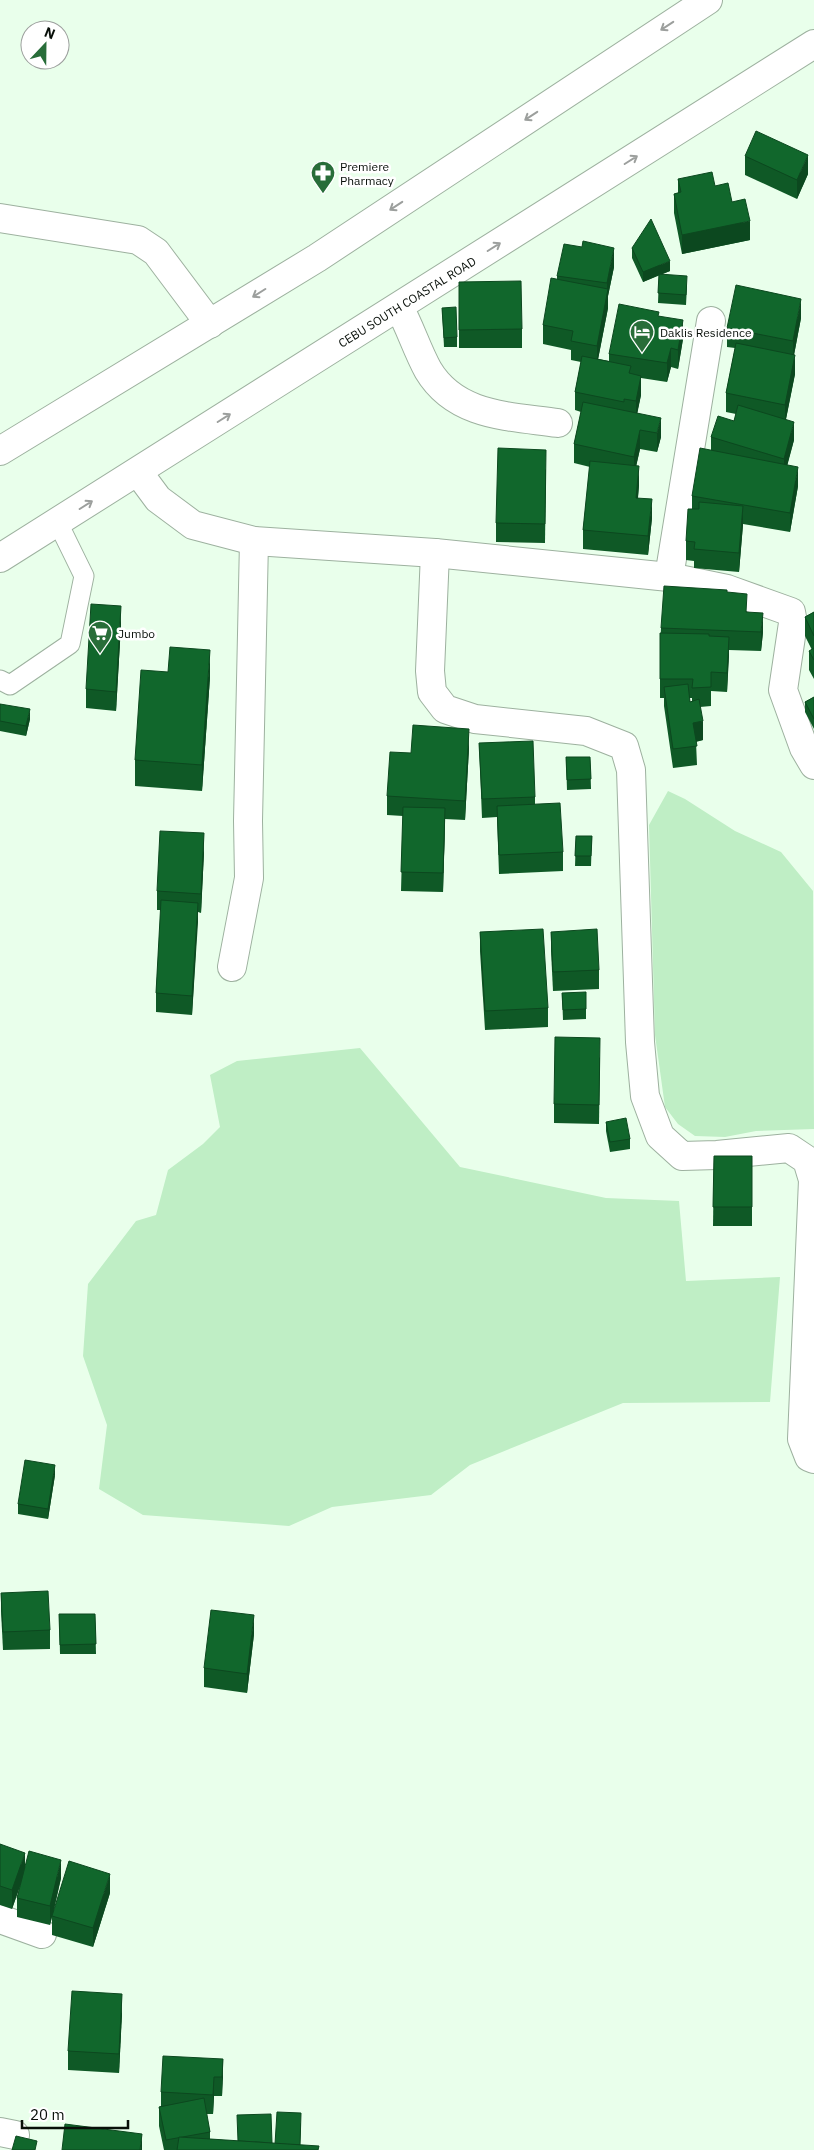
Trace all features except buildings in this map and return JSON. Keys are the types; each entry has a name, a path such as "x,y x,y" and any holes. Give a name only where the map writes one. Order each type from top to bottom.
{"main road":[{"path":"2,449 317,258 699,3"},
{"name":"CEBU SOUTH COASTAL ROAD","path":"0,558 814,44"},
{"path":"0,218 138,240 156,252 210,324"},
{"path":"399,307 428,370 450,396 476,410 558,423"},
{"path":"669,576 711,321"},
{"path":"138,472 158,499 193,525 254,541 435,553 669,576 727,589 791,612 792,622 784,690 804,748 814,765"},
{"path":"232,967 249,878 248,812 254,541"},
{"path":"435,553 430,671 432,692 446,709 475,719 586,730 624,746 631,770 640,1042 644,1087 645,1096 660,1136 682,1156 717,1155 789,1148 807,1160 813,1180 802,1439 809,1457 814,1459"},
{"path":"0,1919 42,1934"}],"lane":[{"path":"0,680 10,685 70,644 84,576 58,523"}],"green space":[{"path":"668,791 685,799 735,831 781,852 813,891 814,1129 756,1131 725,1137 695,1136 678,1124 665,1107 655,1035 649,825"},
{"path":"360,1048 460,1167 606,1198 679,1201 686,1281 780,1277 770,1402 623,1403 470,1465 431,1495 332,1507 289,1526 143,1515 99,1489 107,1425 83,1356 88,1284 136,1221 156,1215 168,1170 203,1144 220,1127 210,1075 237,1061"}],"place":[{"name":"Premiere Pharmacy","path":"323,194"},
{"name":"Daklis Residence","path":"642,353"},
{"name":"Jumbo","path":"100,654"}]}
